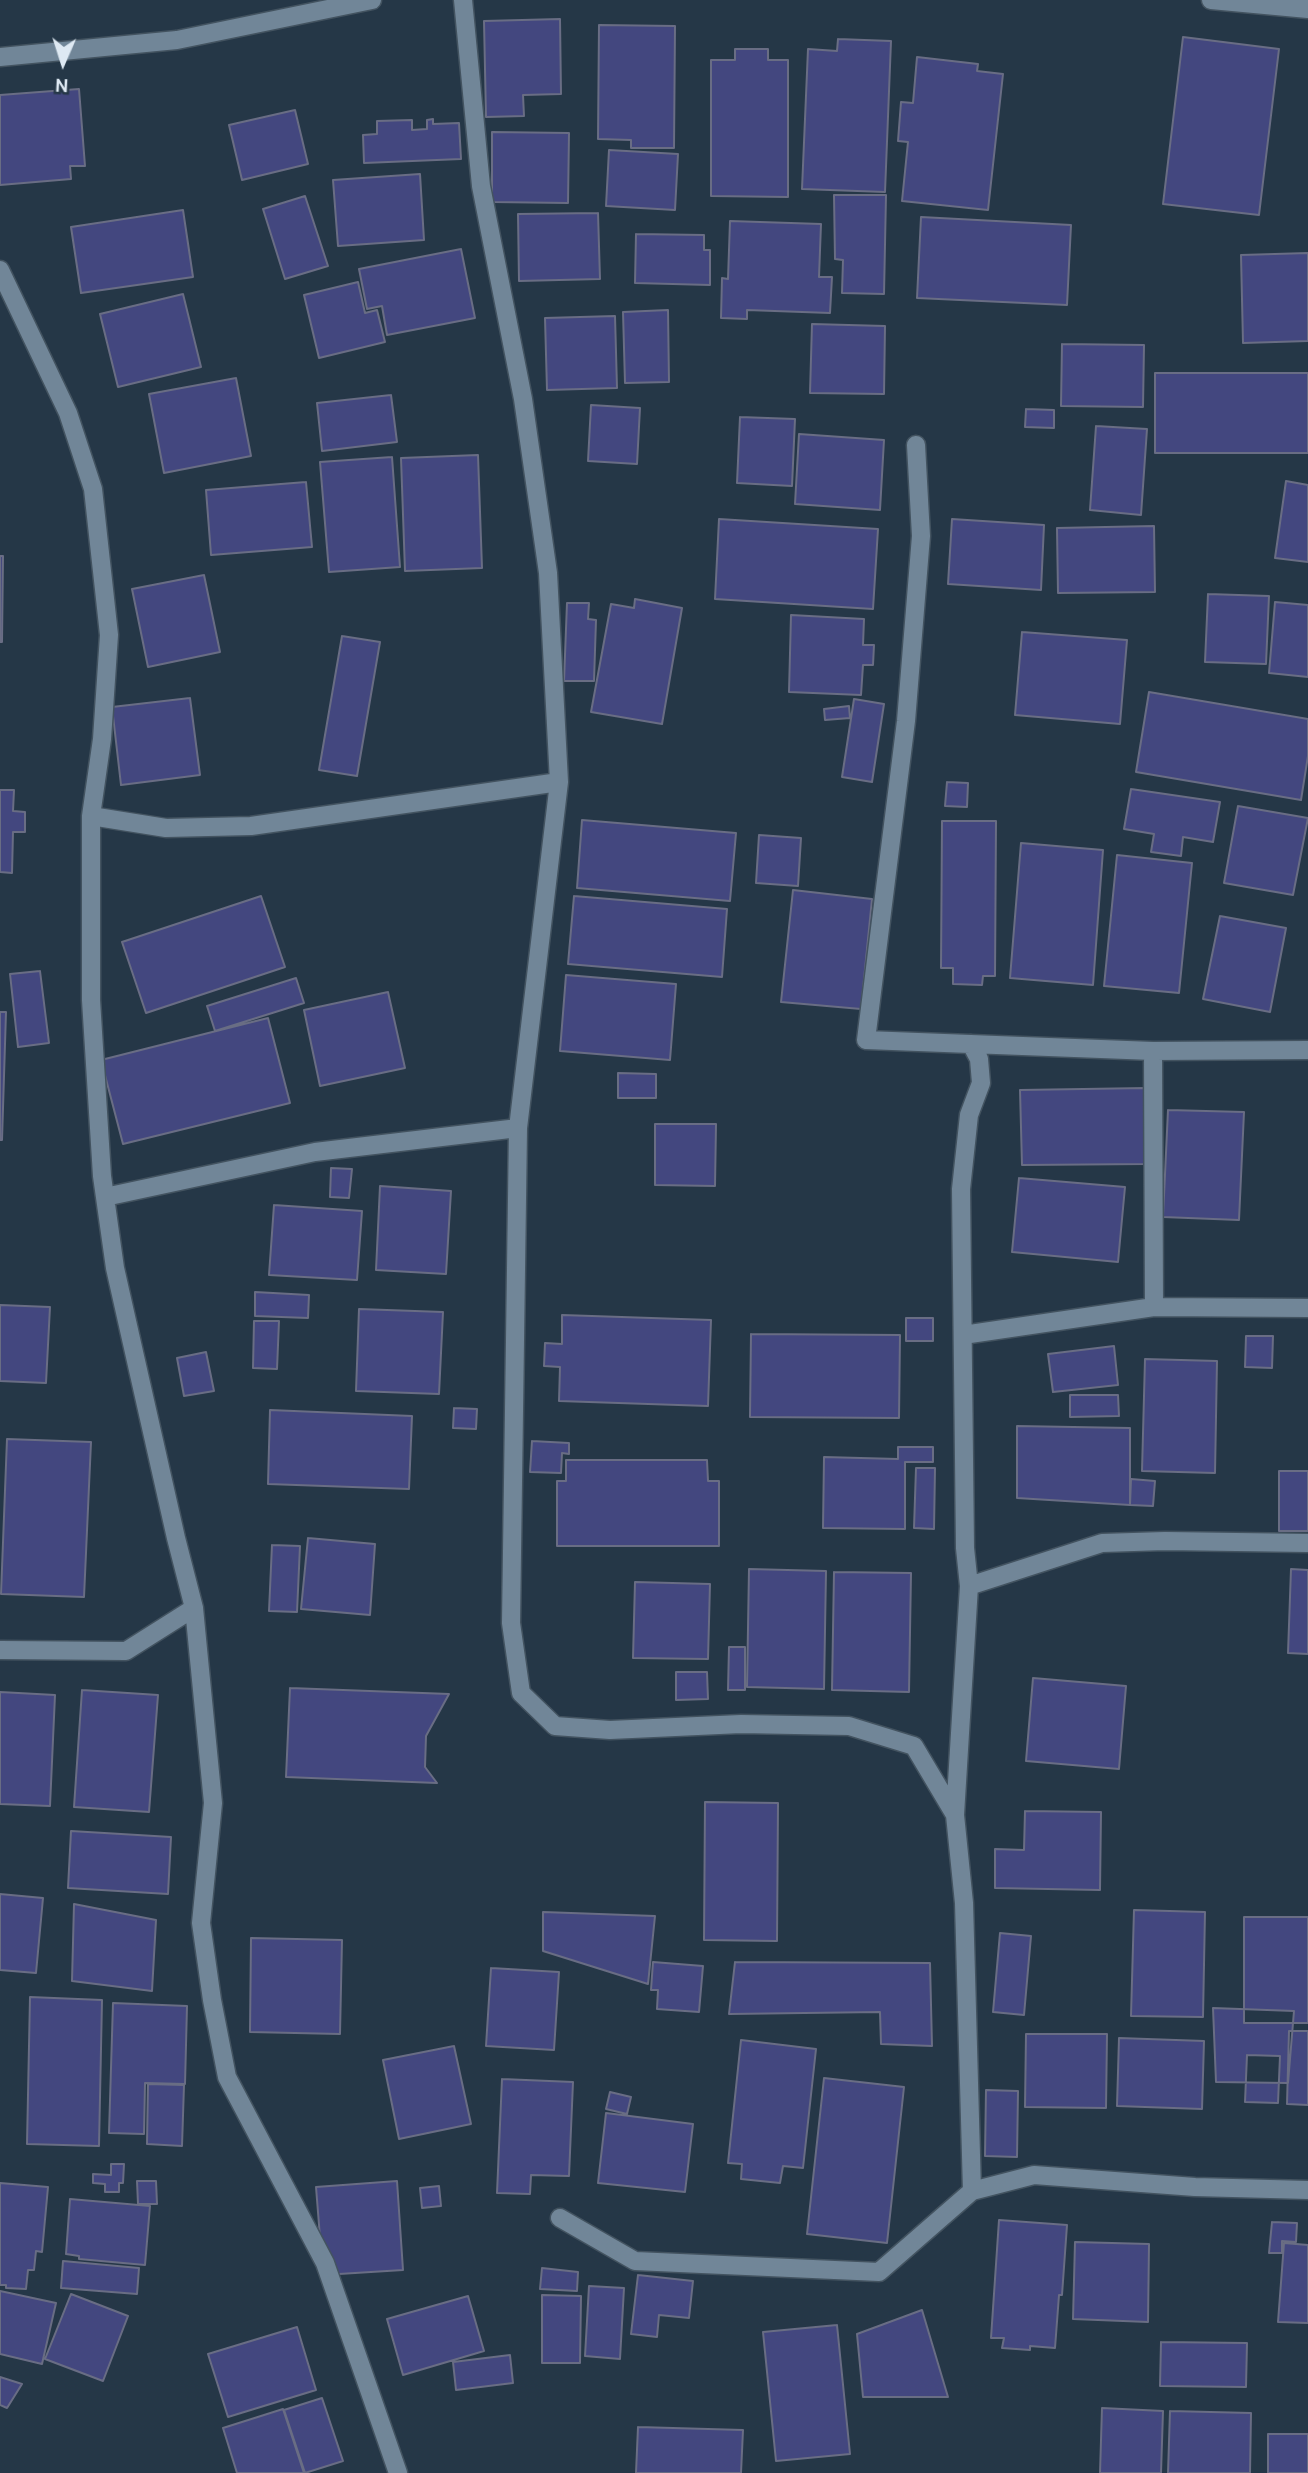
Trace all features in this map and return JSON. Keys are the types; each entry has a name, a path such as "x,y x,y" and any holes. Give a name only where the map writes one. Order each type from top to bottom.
{"street":[{"path":"0,57 177,40 372,0"},
{"path":"463,0 481,186 523,399 548,573 559,782 518,1128 511,1623 521,1693 555,1726 610,1730 741,1724 849,1726 914,1746 955,1815"},
{"path":"1211,0 1308,9"},
{"path":"0,270 68,413 93,489 109,635 102,738 91,817 91,1000 105,1197 115,1268 194,1608 213,1803 201,1923 227,2077 326,2263 398,2473"},
{"path":"916,445 921,536 906,721 866,1040 1153,1051 1308,1049"},
{"path":"91,817 166,828 251,826 559,782"},
{"path":"971,1044 979,1059 981,1083 969,1115 961,1189 965,1548 969,1586 955,1815 964,1903 972,2191"},
{"path":"1153,1051 1154,1307"},
{"path":"105,1197 316,1152 518,1128"},
{"path":"963,1335 1154,1307 1308,1308"},
{"path":"969,1586 1102,1542 1308,1543"},
{"path":"0,1650 126,1651 194,1608"},
{"path":"560,2218 635,2261 879,2272 972,2191 1034,2175 1195,2187 1308,2190"}],"building":[{"path":"560,19 561,94 523,95 524,116 486,117 484,21"},
{"path":"599,25 675,26 674,148 631,148 631,140 598,139"},
{"path":"1183,37 1279,49 1259,215 1163,204"},
{"path":"838,39 891,41 885,192 802,189 808,49 837,51"},
{"path":"735,49 768,49 768,60 788,60 788,197 711,196 711,60 735,60"},
{"path":"917,57 978,64 977,71 1003,74 988,210 902,201 908,142 898,141 901,102 913,103"},
{"path":"79,89 85,166 70,166 71,179 0,185 0,95"},
{"path":"295,110 308,164 242,180 229,125"},
{"path":"433,119 433,124 459,123 461,159 364,163 363,135 377,134 377,121 412,120 412,130 427,129 427,120"},
{"path":"492,132 569,133 568,203 492,202"},
{"path":"609,150 678,154 675,210 606,206"},
{"path":"420,174 424,240 338,246 333,180"},
{"path":"834,195 886,195 884,294 842,293 843,260 835,259"},
{"path":"305,196 328,266 285,279 263,209"},
{"path":"183,210 193,277 81,293 71,227"},
{"path":"598,213 600,279 519,281 518,214"},
{"path":"921,217 1071,225 1067,305 917,298"},
{"path":"730,221 821,224 819,277 832,277 830,313 747,310 747,319 721,318 722,278 728,279"},
{"path":"636,234 704,235 704,250 710,250 710,285 635,283"},
{"path":"461,249 475,318 387,335 382,306 367,309 359,269"},
{"path":"1308,253 1308,341 1243,343 1241,255"},
{"path":"358,282 365,313 377,310 385,342 319,358 304,295"},
{"path":"183,294 201,367 118,387 100,314"},
{"path":"668,310 669,382 625,383 623,312"},
{"path":"615,316 617,388 547,390 545,318"},
{"path":"812,324 885,326 884,394 810,393"},
{"path":"1062,344 1144,345 1143,407 1061,406"},
{"path":"1155,373 1308,373 1308,453 1155,453"},
{"path":"236,378 251,456 164,473 149,394"},
{"path":"391,395 397,442 322,451 317,403"},
{"path":"591,405 640,408 637,464 588,461"},
{"path":"1026,409 1054,410 1054,428 1025,427"},
{"path":"740,417 795,419 792,486 737,483"},
{"path":"1096,426 1147,429 1141,515 1090,510"},
{"path":"799,434 884,440 880,510 795,504"},
{"path":"478,455 482,568 405,571 401,458"},
{"path":"392,457 400,567 329,572 320,462"},
{"path":"1286,481 1308,485 1308,562 1275,558"},
{"path":"306,482 312,547 211,555 206,490"},
{"path":"719,519 878,529 873,609 715,599"},
{"path":"952,519 1044,525 1041,590 948,584"},
{"path":"1154,526 1155,592 1058,593 1057,528"},
{"path":"0,556 3,556 2,642 0,642"},
{"path":"204,575 220,652 148,667 132,589"},
{"path":"1208,594 1269,596 1266,664 1205,662"},
{"path":"635,599 682,608 662,724 591,712 611,604 634,608"},
{"path":"1275,602 1308,605 1308,677 1269,673"},
{"path":"567,603 589,603 588,619 596,620 594,681 564,681"},
{"path":"791,615 864,619 863,645 874,645 873,665 863,665 861,695 789,692"},
{"path":"1022,632 1127,640 1120,724 1015,715"},
{"path":"342,636 380,642 357,776 319,770"},
{"path":"1149,692 1308,719 1308,756 1301,800 1136,772"},
{"path":"190,698 200,775 121,785 112,707"},
{"path":"854,699 884,704 872,782 842,777"},
{"path":"849,706 850,718 825,720 824,709"},
{"path":"947,782 968,783 967,807 945,806"},
{"path":"1131,789 1220,802 1213,842 1183,837 1181,856 1151,852 1154,834 1124,829"},
{"path":"0,790 14,790 13,811 25,812 25,832 13,832 12,873 0,872"},
{"path":"1238,806 1308,818 1293,895 1224,883"},
{"path":"582,820 736,833 730,901 577,888"},
{"path":"942,821 996,821 995,976 983,976 982,985 953,984 953,968 941,968"},
{"path":"759,835 801,838 798,886 756,883"},
{"path":"1021,843 1103,850 1093,985 1010,978"},
{"path":"1117,855 1192,863 1179,993 1104,986"},
{"path":"793,890 872,899 861,1009 781,1002"},
{"path":"261,896 285,967 146,1013 122,942"},
{"path":"574,896 727,909 722,977 568,964"},
{"path":"1220,916 1286,928 1270,1012 1203,999"},
{"path":"40,971 49,1043 18,1047 10,974"},
{"path":"566,975 676,984 670,1060 560,1051"},
{"path":"296,978 304,1003 215,1031 207,1006"},
{"path":"388,992 405,1068 320,1086 304,1010"},
{"path":"0,1012 6,1012 2,1140 0,1140"},
{"path":"268,1018 290,1103 123,1144 101,1060"},
{"path":"618,1073 656,1074 656,1098 618,1098"},
{"path":"1146,1088 1147,1164 1022,1165 1020,1090"},
{"path":"1168,1110 1244,1112 1239,1220 1163,1217"},
{"path":"655,1124 716,1124 715,1186 655,1185"},
{"path":"331,1168 352,1169 349,1198 330,1197"},
{"path":"1019,1178 1125,1187 1118,1262 1012,1252"},
{"path":"380,1186 451,1191 446,1274 376,1270"},
{"path":"274,1205 362,1211 357,1280 269,1275"},
{"path":"255,1292 309,1295 308,1318 255,1316"},
{"path":"0,1305 50,1307 46,1383 0,1381"},
{"path":"359,1309 443,1312 439,1394 356,1391"},
{"path":"562,1315 711,1320 708,1406 559,1401 560,1367 544,1366 545,1343 562,1344"},
{"path":"906,1318 933,1318 933,1341 906,1341"},
{"path":"254,1321 279,1321 277,1369 253,1368"},
{"path":"751,1334 900,1335 899,1418 750,1417"},
{"path":"1246,1336 1273,1336 1272,1368 1245,1367"},
{"path":"1114,1346 1118,1385 1053,1392 1048,1354"},
{"path":"206,1352 214,1391 184,1396 177,1358"},
{"path":"1145,1359 1217,1361 1215,1473 1142,1471"},
{"path":"1070,1395 1118,1395 1119,1416 1070,1417"},
{"path":"454,1408 477,1409 476,1429 453,1428"},
{"path":"270,1410 412,1416 409,1489 268,1484"},
{"path":"1017,1426 1130,1428 1130,1505 1017,1498"},
{"path":"7,1439 91,1442 84,1597 1,1594"},
{"path":"532,1441 569,1443 569,1454 562,1453 561,1473 530,1472"},
{"path":"898,1447 933,1447 933,1462 905,1462 905,1529 823,1528 824,1457 898,1459"},
{"path":"566,1460 707,1460 708,1481 719,1481 719,1546 557,1546 557,1481 566,1481"},
{"path":"916,1468 935,1468 934,1529 914,1528"},
{"path":"1279,1471 1308,1471 1308,1531 1279,1531"},
{"path":"1131,1479 1155,1481 1153,1506 1130,1505"},
{"path":"308,1538 375,1544 370,1615 301,1609"},
{"path":"272,1545 300,1546 297,1612 269,1611"},
{"path":"749,1569 826,1571 824,1689 747,1687"},
{"path":"1291,1569 1308,1570 1308,1654 1288,1653"},
{"path":"834,1572 911,1573 909,1692 832,1690"},
{"path":"635,1582 710,1584 708,1659 633,1658"},
{"path":"729,1647 745,1647 745,1690 728,1690"},
{"path":"676,1672 707,1672 708,1699 676,1700"},
{"path":"1033,1678 1126,1686 1119,1769 1026,1761"},
{"path":"290,1688 449,1694 426,1736 425,1767 437,1783 286,1777"},
{"path":"82,1690 158,1695 149,1812 74,1807"},
{"path":"0,1692 55,1695 50,1806 0,1804"},
{"path":"705,1802 778,1803 777,1941 704,1940"},
{"path":"1025,1811 1101,1812 1100,1890 995,1888 995,1849 1024,1850"},
{"path":"71,1831 171,1837 168,1894 68,1888"},
{"path":"0,1894 43,1898 36,1973 0,1970"},
{"path":"74,1904 156,1920 152,1991 72,1981"},
{"path":"1134,1910 1205,1912 1203,2017 1131,2016"},
{"path":"543,1912 655,1916 648,1984 543,1951"},
{"path":"1244,1917 1308,1917 1308,2023 1244,2023"},
{"path":"1000,1933 1031,1936 1024,2015 993,2012"},
{"path":"251,1938 342,1940 340,2034 250,2032"},
{"path":"653,1962 703,1966 699,2012 657,2009 658,1990 651,1990"},
{"path":"735,1962 930,1963 932,2046 881,2044 880,2012 729,2014"},
{"path":"491,1968 559,1972 554,2050 486,2046"},
{"path":"30,1997 102,2000 99,2146 27,2144"},
{"path":"113,2003 187,2006 185,2084 145,2083 144,2134 109,2133"},
{"path":"1213,2008 1294,2011 1288,2083 1216,2082"},
{"path":"1289,2031 1308,2031 1308,2105 1287,2104"},
{"path":"1026,2034 1107,2034 1106,2108 1025,2107"},
{"path":"1119,2038 1204,2041 1202,2109 1117,2106"},
{"path":"741,2040 816,2049 803,2168 783,2166 780,2183 741,2179 742,2164 728,2163"},
{"path":"454,2046 471,2124 399,2139 383,2060"},
{"path":"1247,2055 1280,2056 1278,2103 1245,2102"},
{"path":"824,2078 904,2087 887,2243 807,2234"},
{"path":"502,2079 573,2082 569,2176 531,2175 530,2194 497,2193"},
{"path":"148,2084 184,2085 182,2146 147,2144"},
{"path":"986,2090 1018,2091 1017,2157 985,2156"},
{"path":"610,2092 631,2097 627,2114 606,2109"},
{"path":"606,2113 693,2124 685,2192 598,2183"},
{"path":"111,2164 124,2164 123,2183 119,2183 119,2192 105,2192 105,2184 93,2183 93,2174 111,2175"},
{"path":"137,2181 156,2181 157,2204 138,2204"},
{"path":"397,2181 403,2270 323,2275 316,2187"},
{"path":"0,2183 48,2187 42,2252 36,2251 34,2270 28,2270 26,2289 0,2285"},
{"path":"439,2186 441,2206 422,2208 420,2188"},
{"path":"70,2199 150,2206 145,2265 79,2259 79,2256 66,2254"},
{"path":"999,2220 1067,2225 1055,2348 1002,2348 1004,2338 991,2338"},
{"path":"1272,2222 1297,2223 1296,2242 1282,2241 1282,2253 1269,2253"},
{"path":"1075,2242 1149,2244 1148,2322 1073,2319"},
{"path":"1284,2243 1308,2245 1308,2323 1278,2322"},
{"path":"63,2261 139,2268 137,2294 61,2288"},
{"path":"542,2268 578,2272 577,2291 540,2289"},
{"path":"638,2275 693,2281 689,2318 659,2315 657,2337 631,2334"},
{"path":"589,2286 624,2288 620,2359 585,2356"},
{"path":"0,2291 56,2303 42,2364 0,2354"},
{"path":"71,2294 128,2316 103,2381 45,2359"},
{"path":"542,2295 581,2296 580,2363 542,2363"},
{"path":"468,2296 484,2351 403,2375 387,2319"},
{"path":"922,2310 948,2397 863,2397 857,2334"},
{"path":"837,2325 850,2454 776,2461 763,2332"},
{"path":"297,2327 316,2390 228,2417 208,2354"},
{"path":"1161,2342 1247,2343 1246,2387 1160,2386"},
{"path":"510,2355 513,2383 456,2390 453,2362"},
{"path":"0,2377 22,2384 7,2408 0,2405"},
{"path":"322,2398 343,2461 305,2473 284,2410"},
{"path":"1102,2408 1163,2411 1161,2473 1100,2473"},
{"path":"283,2409 304,2473 237,2473 223,2428"},
{"path":"1170,2411 1251,2413 1250,2473 1168,2473"},
{"path":"638,2427 743,2430 741,2473 636,2473"},
{"path":"1268,2434 1308,2434 1308,2473 1268,2473"}]}
